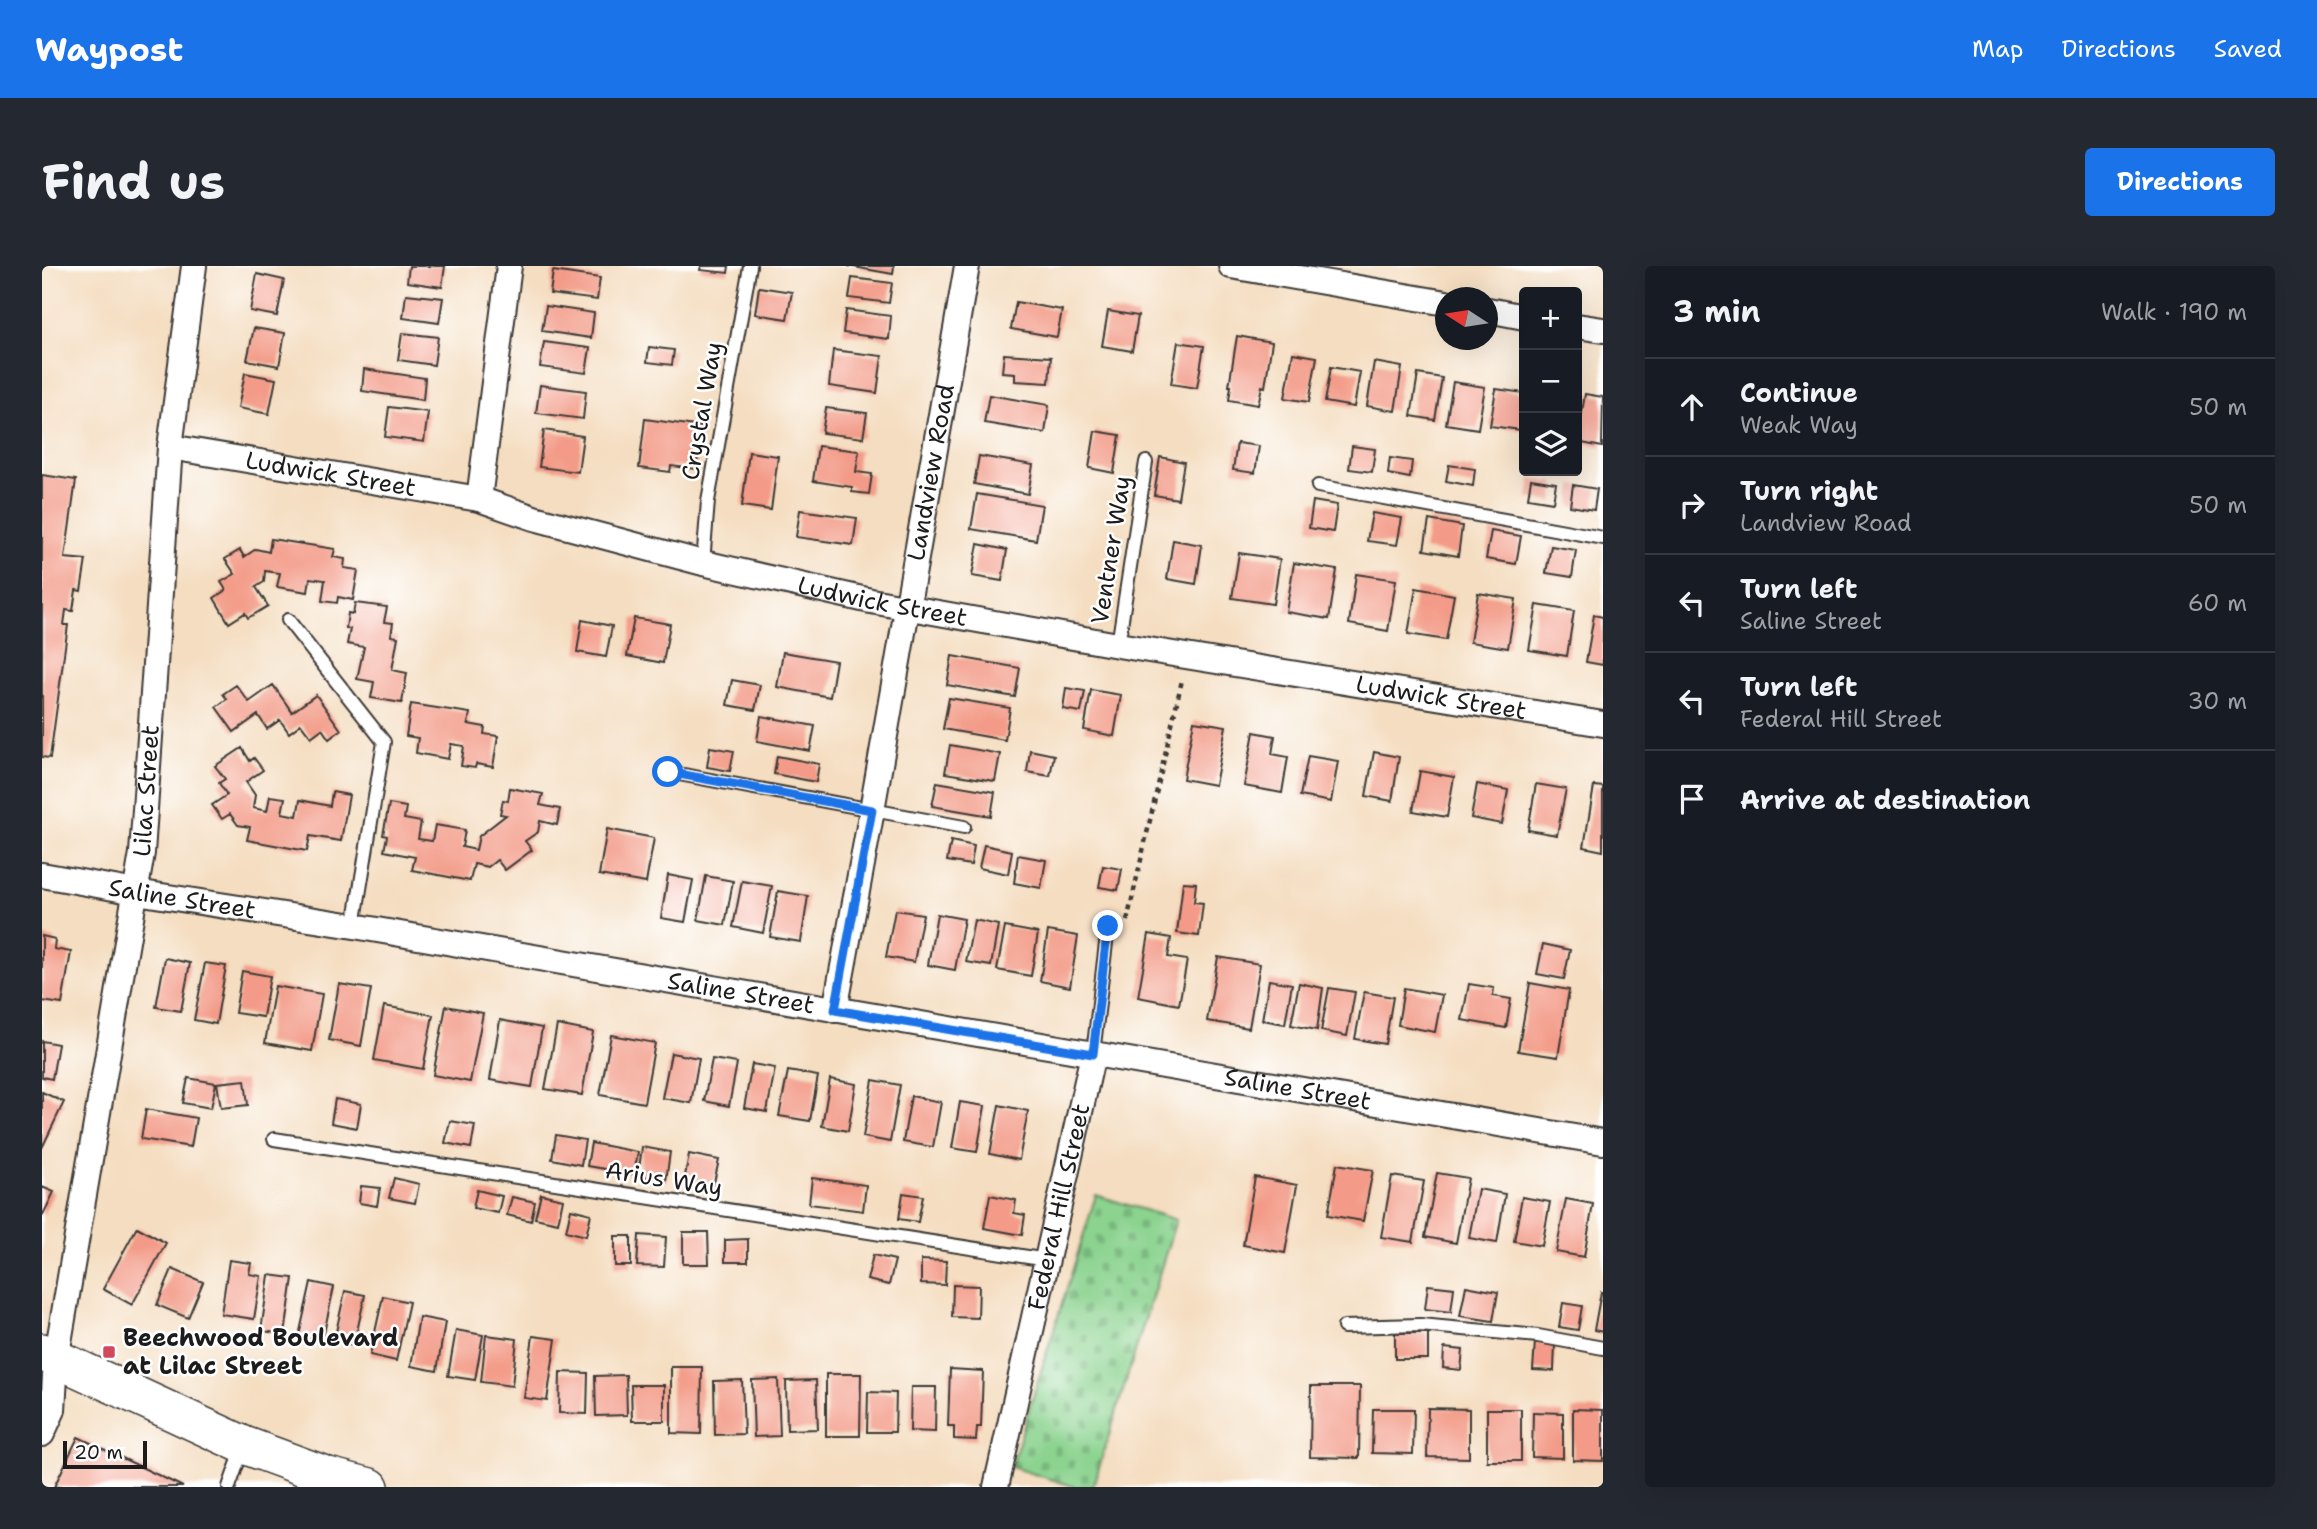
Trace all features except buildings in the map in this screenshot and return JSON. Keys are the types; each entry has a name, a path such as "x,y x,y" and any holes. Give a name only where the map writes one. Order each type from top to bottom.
{"main road":[{"path":"49,1356 244,1445 328,1476 370,1487"}],"street":[{"name":"Lilac Street","path":"42,1434 53,1410 49,1356 142,853 170,447 194,266"},
{"path":"479,499 509,266"},
{"name":"Landview Road","path":"835,1010 967,266"},
{"path":"1231,266 1435,301"},
{"path":"1498,312 1519,316"},
{"path":"1582,327 1603,330"},
{"name":"Ludwick Street","path":"170,447 479,499 534,518 703,563 906,607 1118,645 1603,724"},
{"name":"Saline Street","path":"42,875 354,926 1603,1142"},
{"name":"Federal Hill Street","path":"996,1487 1093,1054"}],"lane":[{"name":"Crystal Way","path":"703,563 708,501 750,266"},
{"name":"Ventner Way","path":"1118,645 1146,462"},
{"path":"1318,486 1603,538"},
{"path":"288,620 384,742 354,926"},
{"path":"668,772 964,827"},
{"name":"Federal Hill Street","path":"1093,1054 1108,926"},
{"name":"Arius Way","path":"274,1139 1046,1260"},
{"path":"1344,1327 1433,1326 1538,1336 1603,1348"},
{"path":"229,1487 244,1445"}],"path":[{"path":"1125,928 1188,655"}],"green space":[{"path":"1096,1195 1176,1220 1093,1487 1076,1487 1011,1467"}],"place":[{"name":"Beechwood Boulevard at Lilac Street","path":"109,1352"}],"route":[{"path":"668,772 872,810 835,1010 1093,1054 1108,926"}]}
